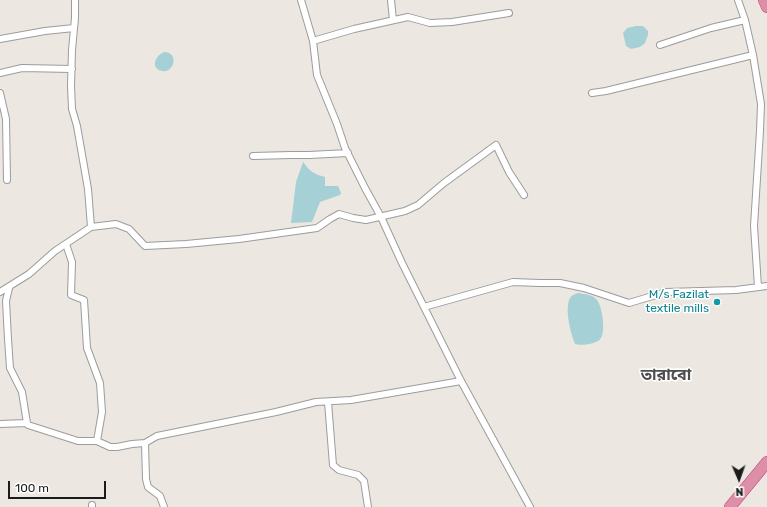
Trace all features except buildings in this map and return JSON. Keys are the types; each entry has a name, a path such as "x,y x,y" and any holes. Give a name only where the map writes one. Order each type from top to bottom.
{"highway":[{"path":"764,0 767,7"},
{"path":"730,507 767,462"}],"street":[{"path":"75,0 72,109 77,126 88,189 91,227"},
{"path":"301,0 313,41 317,75 348,153 461,380 530,507"},
{"path":"391,0 393,20"},
{"path":"738,0 745,20 753,55 761,104 754,226 758,287"},
{"path":"313,41 354,29 408,17 430,24 509,13"},
{"path":"660,45 711,28 745,20"},
{"path":"0,39 45,31 74,28"},
{"path":"592,93 606,91 753,55"},
{"path":"0,73 22,68 72,69"},
{"path":"0,93 6,119 7,180"},
{"path":"0,292 29,274 55,252 91,227 116,224 130,229 144,246 186,244 317,228 330,218 339,214 366,220 405,211 418,206 444,184 496,146 509,172 524,195"},
{"path":"253,156 348,153"},
{"path":"66,244 72,262 71,295 84,300 87,348 100,383 102,412 97,441"},
{"path":"424,307 513,282 540,284 560,283 584,288 629,303 666,292 736,290 767,286"},
{"path":"8,288 6,301 10,368 22,392 28,426 78,441 97,441 117,447 145,443 157,436 276,412 316,402 351,400 461,380"},
{"path":"328,402 333,465 339,470 358,475 364,481 368,507"},
{"path":"0,424 27,423"},
{"path":"145,443 146,479 148,488 160,496 164,507"}],"water":[{"path":"643,26 648,31 648,35 645,43 640,47 631,49 626,46 623,33 627,28"},
{"path":"164,52 169,53 174,60 171,67 164,71 156,68 155,63 157,57"},
{"path":"303,162 312,172 325,177 325,186 338,186 341,193 340,195 320,202 312,222 291,223 296,182"},
{"path":"578,293 587,294 594,297 602,312 603,330 601,338 597,342 586,345 575,344 568,315 568,303 570,298"}],"place":[{"name":"M/s Fazilat textile mills","path":"717,302"}],"district":[{"name":"তারাবো","path":"666,375"}]}
